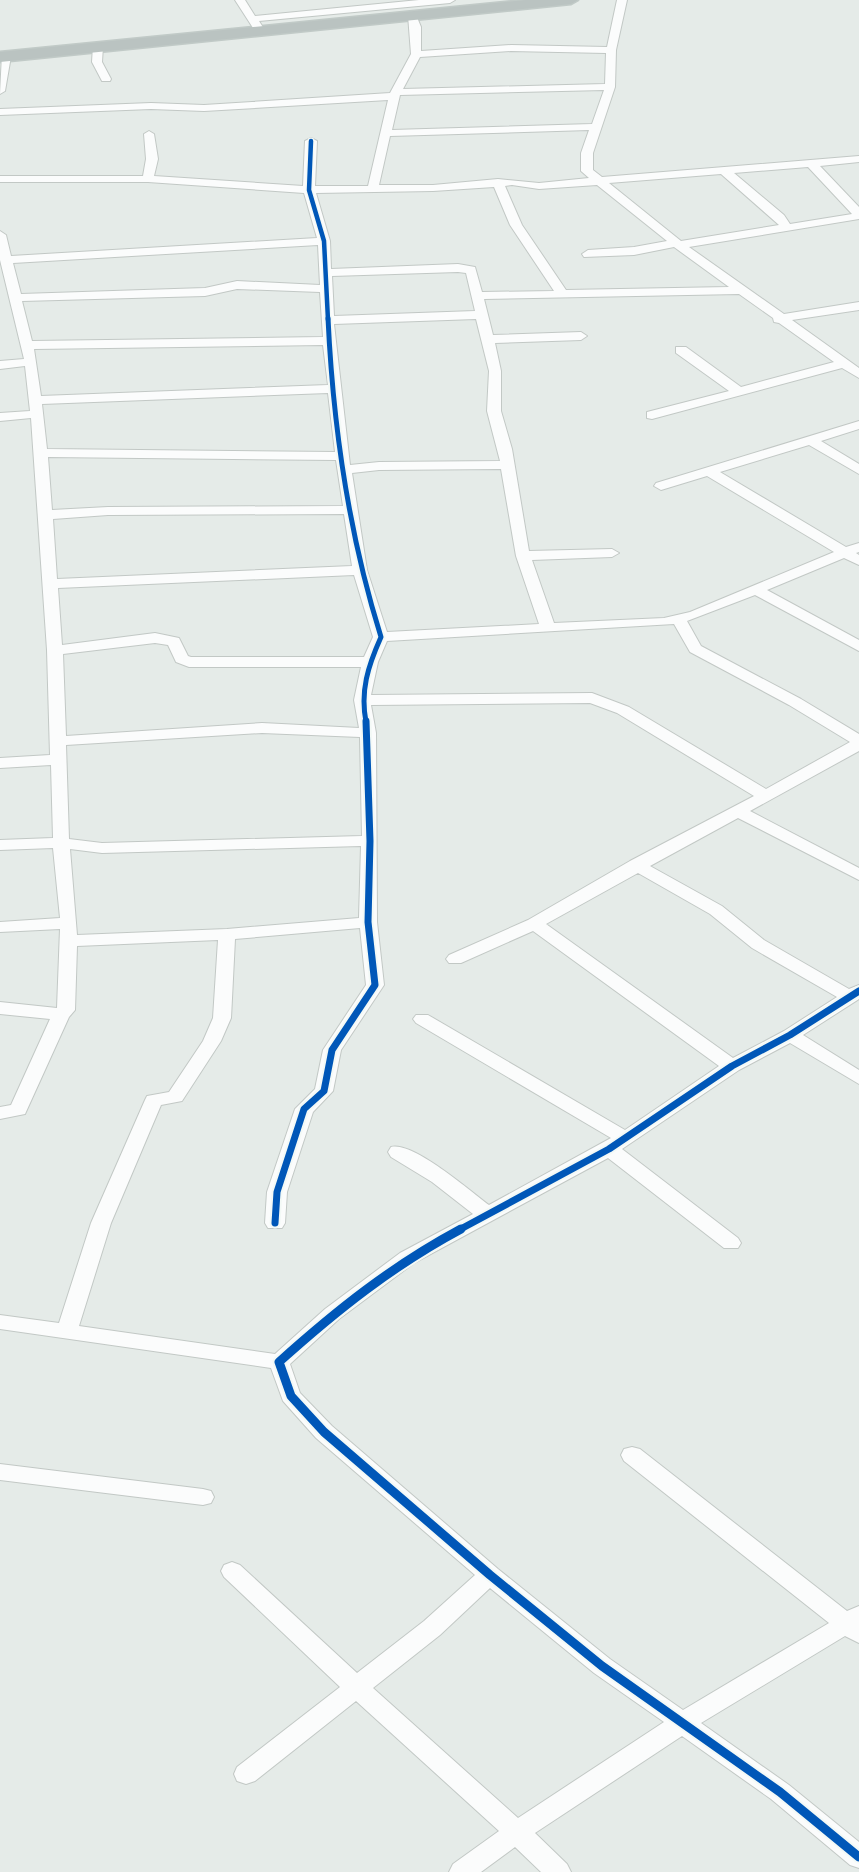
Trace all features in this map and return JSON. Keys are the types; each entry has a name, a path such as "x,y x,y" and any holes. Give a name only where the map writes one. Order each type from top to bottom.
{"highway":[{"path":"2,55 97,46 257,25 529,0"},
{"path":"2,55 415,7 571,0"}],"street":[{"path":"240,0 257,25"},
{"path":"373,188 396,94 416,54 415,7 450,0"},
{"path":"587,171 587,153 610,87 611,50 622,0"},
{"path":"97,46 97,62 106,79"},
{"path":"416,54 512,48 611,50"},
{"path":"0,91 2,55"},
{"path":"0,112 151,106 204,108 396,94 610,87"},
{"path":"386,133 596,127"},
{"path":"148,179 152,159 149,134"},
{"path":"275,1223 277,1192 304,1109 324,1091 332,1050 375,985 368,922 368,733 362,700 370,662 381,637 360,570 344,463 329,341 324,241 309,190 311,141"},
{"path":"0,179 148,179 309,190 433,188 498,182 539,186 859,159"},
{"path":"811,163 858,211"},
{"path":"722,169 780,218 787,228"},
{"path":"587,171 739,290 859,374"},
{"path":"567,184 587,171"},
{"path":"498,182 509,215 533,246 562,293"},
{"path":"588,254 634,251 787,228 858,211"},
{"path":"0,236 31,362 41,453 48,584 55,650 56,760 70,965 66,1010 61,1014 6,1110"},
{"path":"8,260 324,241"},
{"path":"325,273 464,268 471,271 495,371 494,411 505,449 523,556 547,626"},
{"path":"14,298 205,292 237,285 325,289"},
{"path":"476,296 739,290"},
{"path":"778,319 859,306"},
{"path":"330,320 481,315"},
{"path":"488,339 581,336"},
{"path":"27,345 329,341"},
{"path":"681,350 739,392"},
{"path":"0,365 31,362"},
{"path":"652,415 843,364"},
{"path":"0,417 36,407 334,389"},
{"path":"661,486 859,425"},
{"path":"812,441 859,470"},
{"path":"41,453 379,466 506,465"},
{"path":"710,472 859,561"},
{"path":"46,515 108,511 351,510"},
{"path":"381,637 547,626 664,622 678,619 859,547"},
{"path":"523,556 612,553"},
{"path":"48,584 360,570"},
{"path":"754,589 859,646"},
{"path":"455,959 534,924 636,865 767,797 859,743 795,702 695,649 678,619"},
{"path":"55,650 155,638 174,642 180,659 189,662 370,662"},
{"path":"362,700 593,698 623,710 767,797"},
{"path":"56,741 262,728 368,733"},
{"path":"0,763 56,760"},
{"path":"739,812 859,875"},
{"path":"0,845 61,844 102,848 370,841"},
{"path":"636,865 716,910 758,944 855,994"},
{"path":"0,927 68,932 227,934 368,922"},
{"path":"534,924 732,1066"},
{"path":"67,1331 101,1223 154,1100 175,1097 212,1041 222,1018 227,934"},
{"path":"279,1362 332,1314 407,1258 616,1143 732,1066 790,1035 855,994"},
{"path":"0,1008 61,1014"},
{"path":"422,1019 616,1143 732,1243"},
{"path":"790,1035 859,1078"},
{"path":"398,1152 439,1177 487,1214"},
{"path":"0,1322 279,1362"},
{"path":"279,1362 291,1396 324,1432 490,1575 602,1666 780,1792 859,1857"},
{"path":"462,1872 517,1831 552,1811 682,1723 855,1624 632,1455"},
{"path":"0,1472 203,1497"},
{"path":"232,1571 355,1687 517,1831 558,1872"},
{"path":"246,1774 432,1628 490,1575"}],"cycle path":[{"path":"275,1223 277,1192 304,1109 324,1091 332,1050 375,985 368,922 368,733 362,700 370,662 381,637 360,570 342,456 329,341 324,241 309,190 311,141"},
{"path":"859,991 790,1035 732,1066 609,1149 407,1258 332,1314 279,1362 291,1396 324,1432 490,1575 602,1666 780,1792 859,1857"}]}
